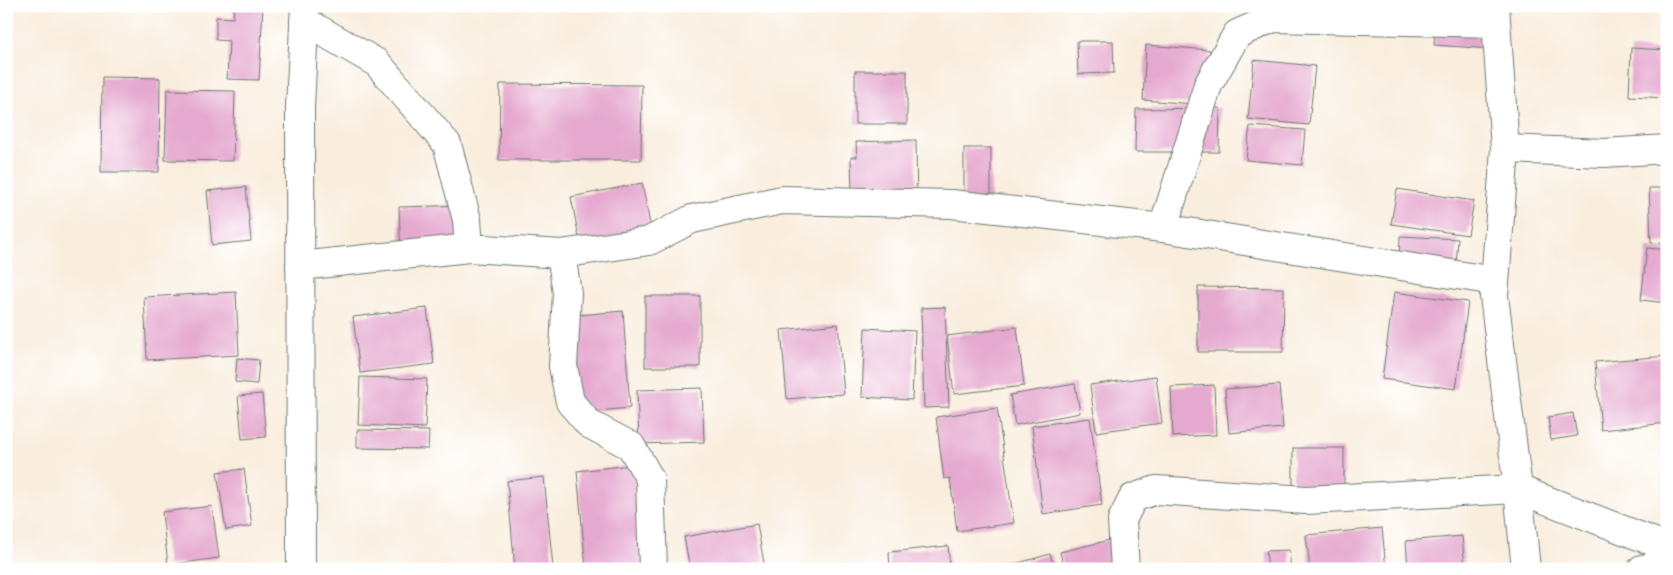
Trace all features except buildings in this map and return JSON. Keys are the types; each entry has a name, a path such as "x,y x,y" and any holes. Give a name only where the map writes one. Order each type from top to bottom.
{"street":[{"path":"304,13 376,63 447,144 467,220 469,248"},
{"path":"301,569 300,107 304,13"},
{"path":"1163,228 1208,85 1237,34 1273,18 1496,14 1505,149 1494,296 1526,569"},
{"path":"1505,149 1604,153 1667,149"},
{"path":"300,266 469,248 561,254 649,241 692,218 782,200 952,204 1163,228 1495,281"},
{"path":"561,254 567,293 563,366 570,402 589,424 631,446 650,479 653,569"},
{"path":"1125,569 1122,520 1133,498 1156,490 1306,500 1518,489 1667,547"},
{"path":"1642,569 1667,564"}]}
